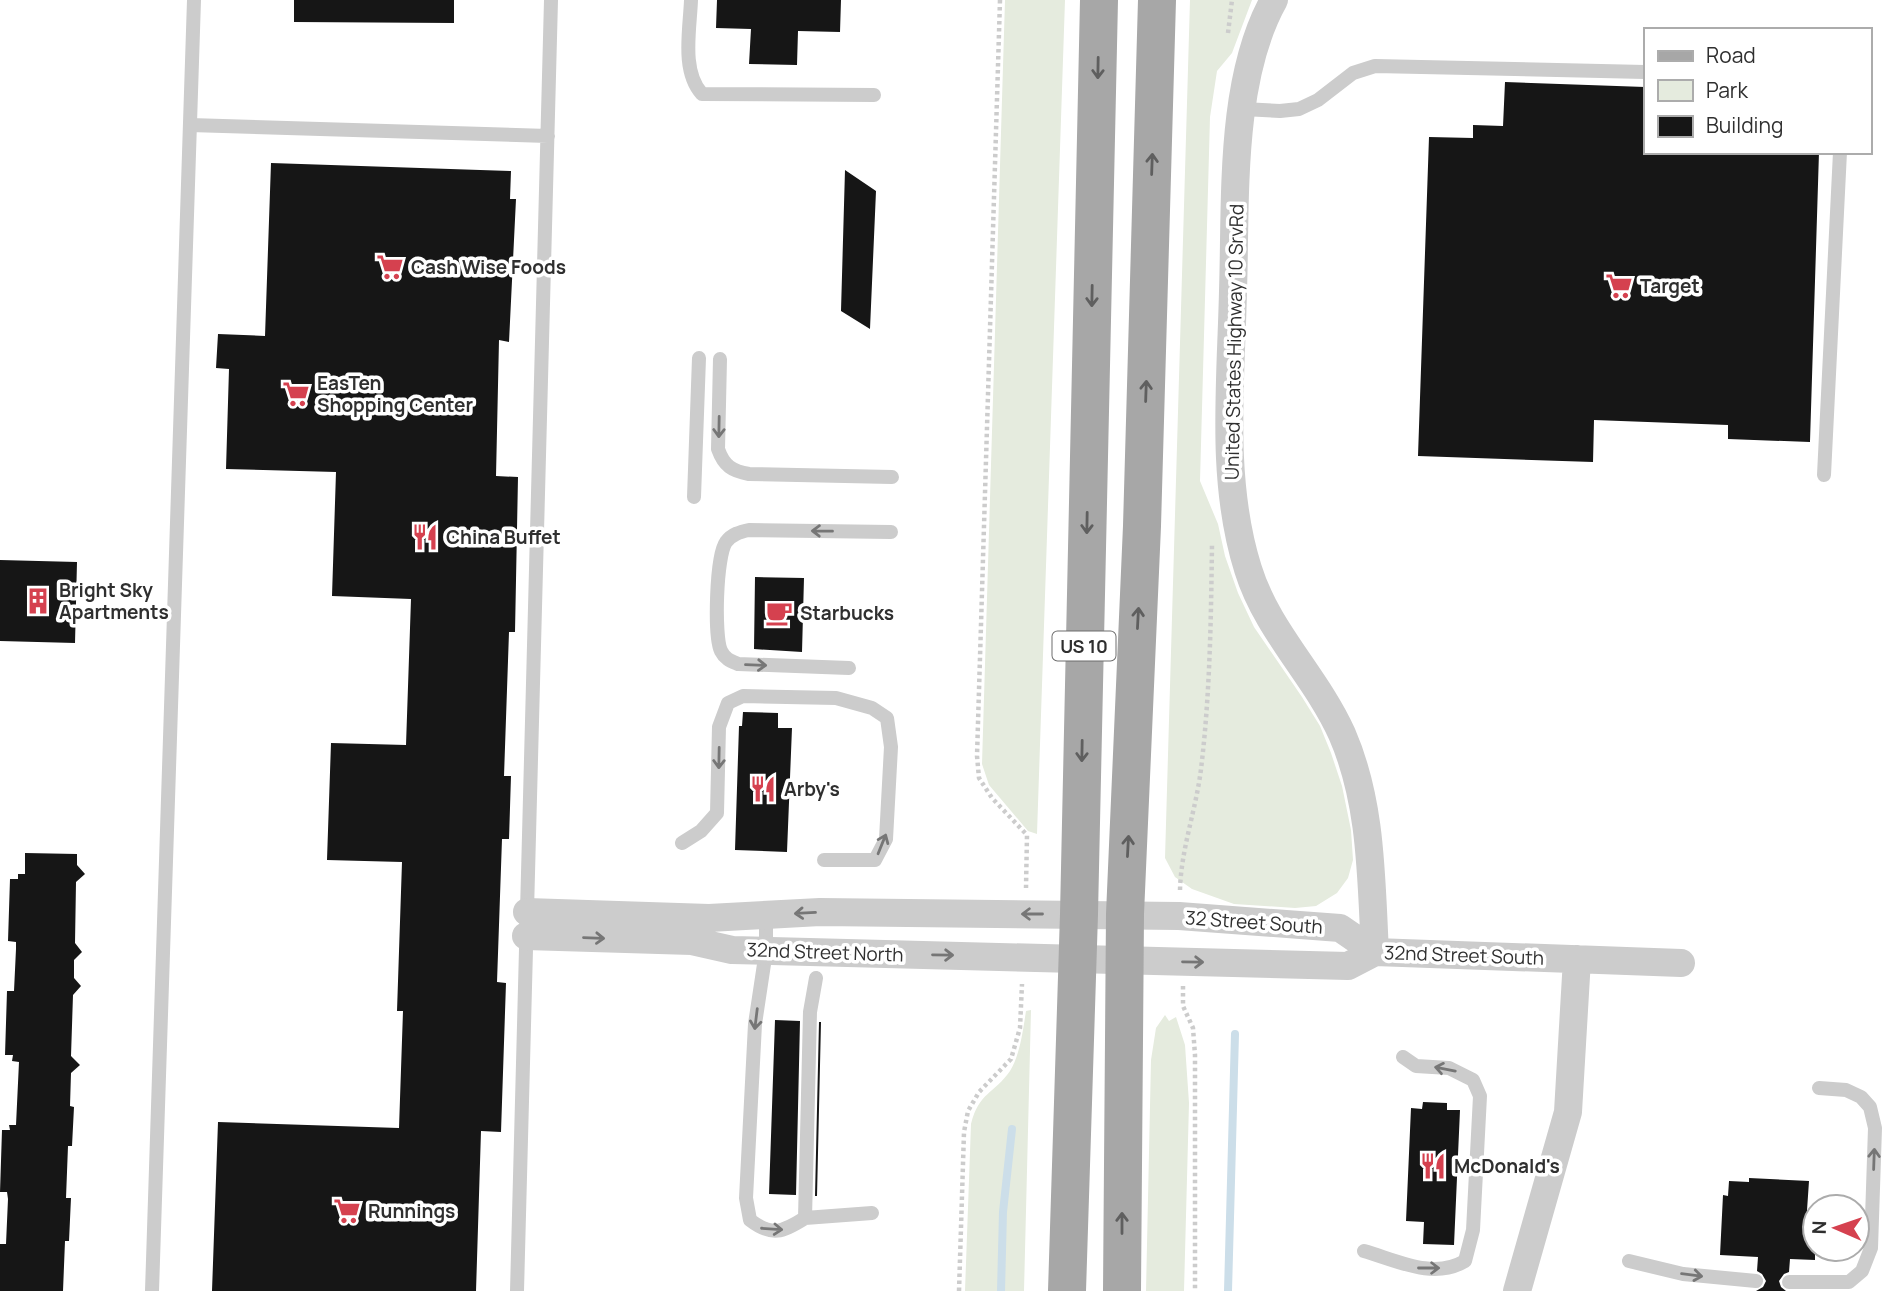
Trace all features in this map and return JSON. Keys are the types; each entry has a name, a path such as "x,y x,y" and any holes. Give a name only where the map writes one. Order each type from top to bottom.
{"main road":[{"name":"US 10","path":"1067,1291 1079,914 1099,0"},
{"name":"US 10","path":"1122,1291 1125,914 1142,526 1157,0"}],"street":[{"name":"United States Highway 10 SrvRd","path":"1274,0 1251,55 1242,109 1237,177 1229,425 1231,486 1248,569 1261,602 1324,701 1341,733 1357,773 1366,813 1375,952"},
{"name":"32nd Street North","path":"526,924 820,912 1125,914"},
{"name":"32 Street South","path":"1125,914 1340,928 1375,952"},
{"name":"32nd Street North","path":"526,924 692,941 732,950 1124,961"},
{"name":"32nd Street South","path":"1124,961 1348,966 1375,952 1681,963"},
{"path":"1517,1291 1569,1112 1577,959"}],"lane":[{"path":"152,1291 194,0"},
{"path":"517,1291 551,0"},
{"path":"691,0 689,53 692,83 702,94 874,95"},
{"path":"1242,109 1299,109 1318,100 1353,73 1375,66 1644,72"},
{"path":"190,125 548,136"},
{"path":"1824,475 1840,154"},
{"path":"694,497 699,358"},
{"path":"720,359 718,449 723,463 735,472 892,477"},
{"path":"849,668 738,664 728,660 721,652 717,639 718,565 724,544 733,534 749,530 891,532"},
{"path":"682,843 701,831 718,813 719,727 728,703 743,696 836,698 872,708 887,718 891,747 886,839 875,860 824,860"},
{"path":"766,915 766,951 755,1024 746,1198 750,1220 760,1228 773,1232 790,1228 805,1218 872,1213"},
{"path":"805,1218 810,1012 816,978"},
{"path":"1364,1251 1416,1268 1452,1268 1465,1261 1473,1230 1480,1096 1473,1080 1449,1068 1416,1066 1403,1057"},
{"path":"1788,1282 1849,1282 1862,1271 1871,1248 1875,1128 1870,1107 1861,1097 1846,1090 1819,1088"},
{"path":"1629,1261 1683,1274 1756,1281"}],"path":[{"path":"1000,0 977,755 979,778 992,798 1027,835 1025,914"},
{"path":"959,1291 964,1132 968,1111 979,1092 1011,1059 1020,1028 1023,957"},
{"path":"1182,962 1183,1006 1193,1028 1195,1055 1195,1291"}],"green space":[{"path":"1005,0 1065,0 1037,834 1028,831 989,785 982,764"},
{"path":"1190,0 1252,0 1232,53 1217,71 1210,117 1200,481 1218,524 1225,556 1238,593 1254,627 1320,726 1342,786 1351,830 1353,860 1348,878 1337,893 1316,906 1295,908 1234,904 1192,889 1175,877 1165,858"},
{"path":"1031,1010 1024,1291 965,1291 971,1124 978,1105 1010,1071 1021,1042 1026,1011"},
{"path":"1165,1015 1169,1021 1176,1017 1185,1045 1189,1103 1184,1291 1146,1291 1151,1060 1156,1028"}],"building":[{"path":"294,0 454,0 454,23 294,22"},
{"path":"717,0 841,0 840,32 798,31 797,65 749,64 751,29 716,28"},
{"name":"Target","path":"1505,82 1644,87 1644,154 1819,154 1810,442 1728,439 1728,425 1594,420 1593,462 1418,456 1429,137 1473,138 1473,125 1503,126"},
{"path":"271,163 511,171 510,199 516,199 509,342 499,340 496,476 518,477 515,632 509,632 504,776 511,776 509,839 502,839 497,982 506,983 501,1132 481,1131 476,1291 212,1291 218,1122 399,1128 403,1011 397,1011 402,862 327,860 331,743 406,745 411,599 332,596 336,472 226,469 229,369 216,368 218,334 265,336"},
{"path":"845,170 876,191 870,329 841,311"},
{"name":"Bright Sky Apartments","path":"0,560 77,562 75,643 0,641"},
{"name":"Starbucks","path":"755,577 804,578 802,652 754,649"},
{"name":"Arby's","path":"743,712 778,713 778,728 792,728 787,852 735,850 739,726 742,726"},
{"path":"25,853 77,854 77,865 85,874 76,882 75,943 82,952 74,960 74,978 81,986 73,995 71,1056 80,1065 71,1073 70,1106 74,1107 72,1146 68,1146 66,1198 71,1198 69,1241 65,1241 63,1291 0,1291 0,1244 6,1244 8,1199 7,1192 0,1192 2,1130 10,1130 9,1125 16,1125 19,1062 12,1061 13,1055 5,1055 7,991 14,991 16,949 16,942 8,941 10,879 18,879 18,874 25,874"},
{"path":"775,1020 800,1021 796,1195 769,1194"},
{"path":"819,1022 821,1022 815,1196"},
{"name":"McDonald's","path":"1423,1102 1447,1103 1447,1110 1460,1110 1454,1245 1423,1244 1424,1222 1406,1221 1411,1108 1422,1109"},
{"path":"1749,1178 1809,1181 1808,1193 1801,1193 1801,1259 1790,1259 1789,1272 1779,1281 1786,1291 1756,1291 1763,1287 1766,1281 1757,1271 1758,1257 1720,1255 1723,1195 1728,1196 1729,1181 1749,1182"}],"waterway":[{"path":"1228,1291 1235,1034"},
{"path":"1001,1291 1003,1212 1012,1129"}],"place":[{"name":"Cash Wise Foods","path":"390,267"},
{"name":"Target","path":"1619,286"},
{"name":"EasTen Shopping Center","path":"296,394"},
{"name":"China Buffet","path":"425,537"},
{"name":"Bright Sky Apartments","path":"38,601"},
{"name":"Starbucks","path":"779,613"},
{"name":"Arby's","path":"763,789"},
{"name":"McDonald's","path":"1433,1166"},
{"name":"Runnings","path":"347,1211"}]}
